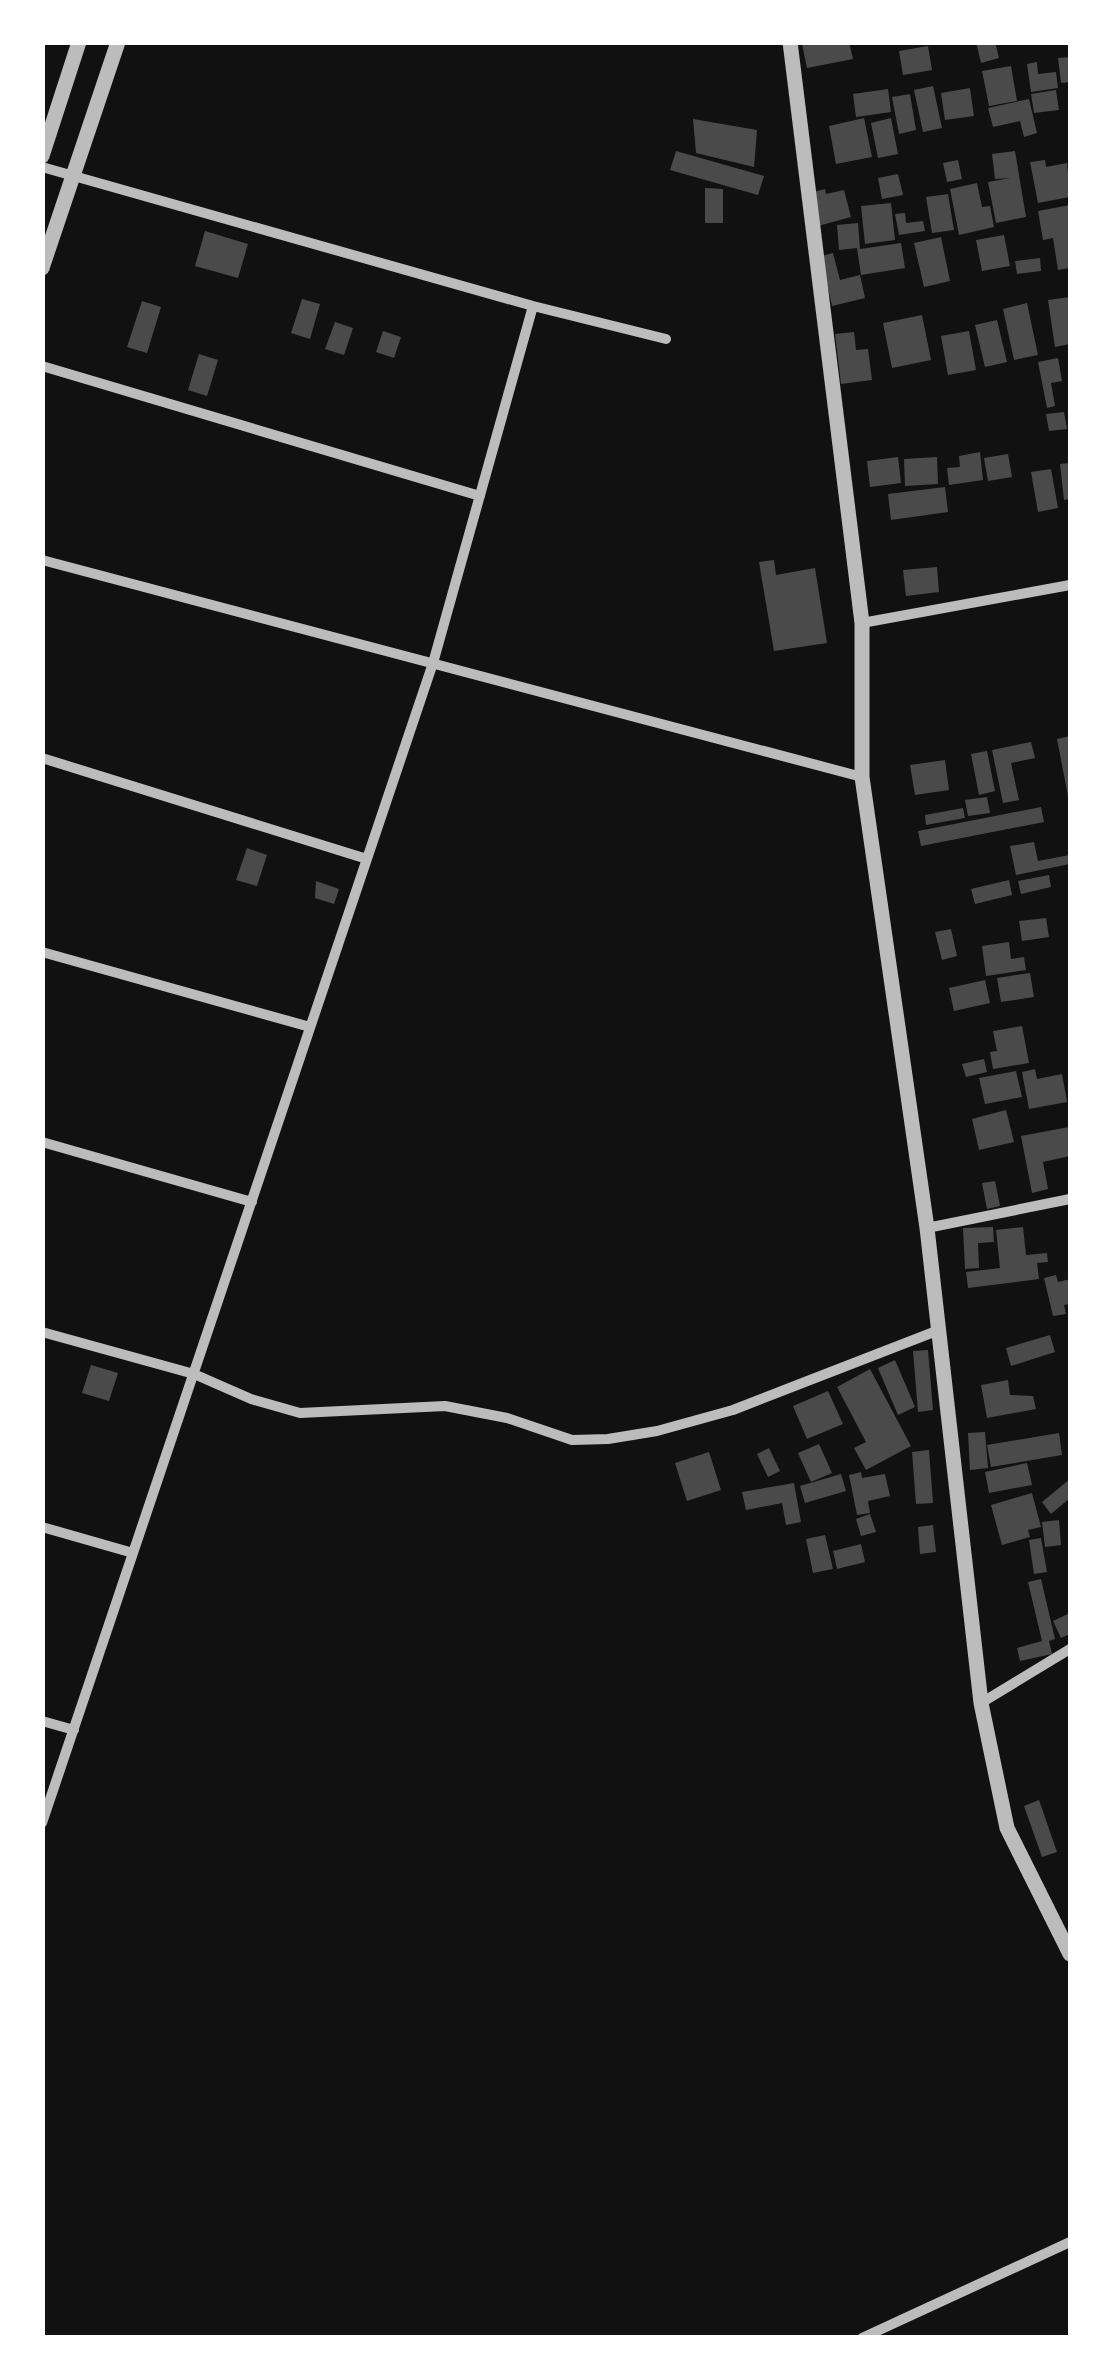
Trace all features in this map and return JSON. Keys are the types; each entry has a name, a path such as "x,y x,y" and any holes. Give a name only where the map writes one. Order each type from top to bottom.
{"street":[{"path":"42,156 79,42"},
{"path":"42,268 118,42"},
{"path":"790,42 862,623 862,777 927,1228 982,1703 1008,1828 1070,1954"},
{"path":"42,167 534,306 666,339"},
{"path":"42,1823 433,664 534,306"},
{"path":"42,366 480,496"},
{"path":"42,560 862,777"},
{"path":"862,623 1070,585"},
{"path":"42,758 367,860"},
{"path":"42,952 310,1028"},
{"path":"42,1142 252,1202"},
{"path":"927,1228 1070,1199"},
{"path":"42,1332 194,1374 251,1399 300,1413 445,1406 507,1418 572,1440 656,1431 733,1410 939,1330"},
{"path":"42,1527 134,1553"},
{"path":"982,1703 1070,1649"},
{"path":"42,1720 74,1730"},
{"path":"862,2338 1070,2242"}],"building":[{"path":"849,42 853,59 807,68 802,44"},
{"path":"976,42 995,42 999,58 981,63"},
{"path":"928,46 932,70 903,75 899,51"},
{"path":"1070,57 1070,82 1061,83 1058,58"},
{"path":"1037,62 1038,74 1056,72 1058,88 1031,92 1027,64"},
{"path":"1011,66 1017,101 989,106 982,71"},
{"path":"933,86 942,128 923,132 914,90"},
{"path":"970,88 974,116 945,120 941,93"},
{"path":"888,89 891,112 856,117 853,94"},
{"path":"1056,90 1059,110 1034,113 1031,94"},
{"path":"910,94 916,130 899,134 892,97"},
{"path":"1029,99 1037,133 1024,137 1020,121 993,127 988,108"},
{"path":"864,118 872,157 836,164 829,126"},
{"path":"891,118 898,154 878,158 871,123"},
{"path":"693,119 757,130 754,167 696,153"},
{"path":"676,151 764,176 758,195 670,170"},
{"path":"1015,151 1026,217 996,223 988,182 1010,178 995,179 992,154"},
{"path":"958,160 962,179 947,182 943,163"},
{"path":"1045,160 1046,167 1067,163 1070,197 1038,203 1030,162"},
{"path":"898,174 903,195 882,199 878,178"},
{"path":"977,183 982,207 990,206 994,227 959,235 950,189"},
{"path":"705,188 723,189 723,223 705,223"},
{"path":"825,189 826,194 844,190 851,217 818,226 809,193"},
{"path":"948,194 954,230 932,233 926,197"},
{"path":"891,203 895,240 865,244 861,206"},
{"path":"1070,205 1070,268 1058,270 1053,238 1043,240 1038,211"},
{"path":"905,213 906,223 923,221 925,231 899,235 895,214"},
{"path":"858,223 860,249 901,243 905,268 861,275 857,248 839,250 837,225"},
{"path":"205,231 248,244 238,278 195,266"},
{"path":"1004,235 1010,266 982,271 976,240"},
{"path":"941,237 950,281 924,287 914,243"},
{"path":"833,253 840,280 860,275 865,298 832,306 821,256"},
{"path":"1040,258 1041,271 1017,274 1015,261"},
{"path":"1070,297 1070,344 1055,347 1048,300"},
{"path":"302,299 320,304 310,339 291,333"},
{"path":"142,301 161,307 147,353 127,347"},
{"path":"1027,303 1038,355 1014,360 1003,309"},
{"path":"922,315 931,360 892,368 883,323"},
{"path":"997,320 1007,362 985,367 975,325"},
{"path":"335,322 353,328 344,355 325,349"},
{"path":"383,331 401,337 394,358 376,352"},
{"path":"969,331 976,370 948,375 941,336"},
{"path":"854,332 856,350 868,349 872,380 841,384 835,334"},
{"path":"199,354 218,360 207,396 188,390"},
{"path":"1058,358 1062,381 1051,383 1055,406 1047,408 1038,362"},
{"path":"1064,412 1067,429 1049,431 1046,414"},
{"path":"980,452 983,480 949,485 947,468 960,467 959,456"},
{"path":"1008,454 1012,477 988,481 984,458"},
{"path":"898,457 901,483 870,487 867,461"},
{"path":"937,457 938,484 905,486 904,459"},
{"path":"1070,463 1070,499 1064,500 1060,464"},
{"path":"1051,469 1058,508 1038,512 1031,472"},
{"path":"945,487 948,512 891,520 888,494"},
{"path":"774,560 776,575 815,568 827,643 774,651 759,562"},
{"path":"937,567 939,592 906,596 903,570"},
{"path":"1070,736 1070,801 1069,801 1057,739"},
{"path":"1031,742 1035,758 1011,763 1019,800 1003,803 992,750"},
{"path":"987,751 995,791 979,795 971,754"},
{"path":"945,760 949,790 915,795 910,765"},
{"path":"987,797 990,813 968,816 965,800"},
{"path":"1041,807 1044,822 921,846 918,831"},
{"path":"963,808 965,818 926,825 925,815"},
{"path":"1034,842 1038,861 1070,855 1070,864 1016,875 1010,846"},
{"path":"247,848 267,855 257,886 236,880"},
{"path":"1049,875 1051,887 1021,894 1018,881"},
{"path":"1009,880 1012,895 975,904 971,889"},
{"path":"316,881 339,889 334,904 315,898"},
{"path":"1046,918 1049,937 1022,941 1019,921"},
{"path":"951,929 957,956 942,960 935,932"},
{"path":"1009,942 1011,959 1024,957 1026,970 986,976 982,946"},
{"path":"1030,973 1034,997 1001,1002 997,978"},
{"path":"985,980 990,1003 954,1011 949,988"},
{"path":"1022,1026 1029,1063 993,1069 990,1052 997,1051 993,1031"},
{"path":"984,1059 987,1072 966,1077 962,1064"},
{"path":"1035,1069 1037,1079 1062,1074 1067,1102 1029,1109 1022,1072"},
{"path":"1016,1071 1022,1097 985,1104 979,1078"},
{"path":"1006,1110 1014,1142 979,1150 972,1119"},
{"path":"1069,1127 1070,1156 1043,1162 1048,1189 1032,1193 1021,1136"},
{"path":"995,1181 1000,1206 987,1209 982,1183"},
{"path":"993,1227 994,1242 978,1243 979,1268 965,1269 963,1228"},
{"path":"1023,1227 1026,1255 1047,1253 1048,1262 1037,1263 1039,1279 968,1288 966,1272 1000,1268 996,1230"},
{"path":"1056,1275 1058,1282 1070,1279 1070,1304 1064,1305 1066,1314 1053,1316 1044,1278"},
{"path":"1050,1335 1055,1352 1011,1366 1006,1348"},
{"path":"928,1350 933,1410 918,1412 913,1351"},
{"path":"895,1360 915,1407 898,1415 878,1368"},
{"path":"91,1365 118,1373 109,1401 82,1393"},
{"path":"870,1369 911,1446 866,1470 854,1448 866,1442 837,1387"},
{"path":"1008,1380 1010,1395 1033,1396 1036,1409 987,1418 981,1385"},
{"path":"828,1391 843,1424 807,1439 793,1406"},
{"path":"985,1432 988,1468 970,1470 968,1433"},
{"path":"1059,1433 1062,1455 991,1467 987,1445"},
{"path":"819,1444 832,1473 811,1482 798,1453"},
{"path":"769,1448 780,1471 768,1477 757,1454"},
{"path":"929,1450 933,1503 916,1504 912,1452"},
{"path":"709,1452 721,1490 687,1501 675,1463"},
{"path":"1027,1463 1032,1485 989,1493 985,1472"},
{"path":"861,1472 862,1478 885,1474 890,1496 868,1501 870,1513 857,1515 849,1475"},
{"path":"841,1474 846,1491 805,1503 800,1486"},
{"path":"1070,1479 1070,1498 1051,1514 1042,1502"},
{"path":"794,1483 801,1522 786,1525 782,1503 746,1510 742,1492"},
{"path":"1032,1493 1041,1527 1028,1530 1030,1537 1002,1545 991,1505"},
{"path":"870,1514 876,1532 861,1536 856,1519"},
{"path":"1059,1520 1061,1545 1045,1547 1042,1522"},
{"path":"933,1525 936,1552 920,1554 918,1527"},
{"path":"825,1535 833,1569 813,1573 806,1539"},
{"path":"1041,1538 1047,1572 1034,1574 1029,1540"},
{"path":"861,1544 865,1562 837,1569 833,1551"},
{"path":"1041,1579 1055,1639 1049,1641 1052,1654 1020,1661 1017,1648 1042,1641 1028,1582"},
{"path":"1070,1613 1070,1634 1061,1638 1053,1621"},
{"path":"1039,1800 1057,1852 1042,1857 1024,1806"}]}
